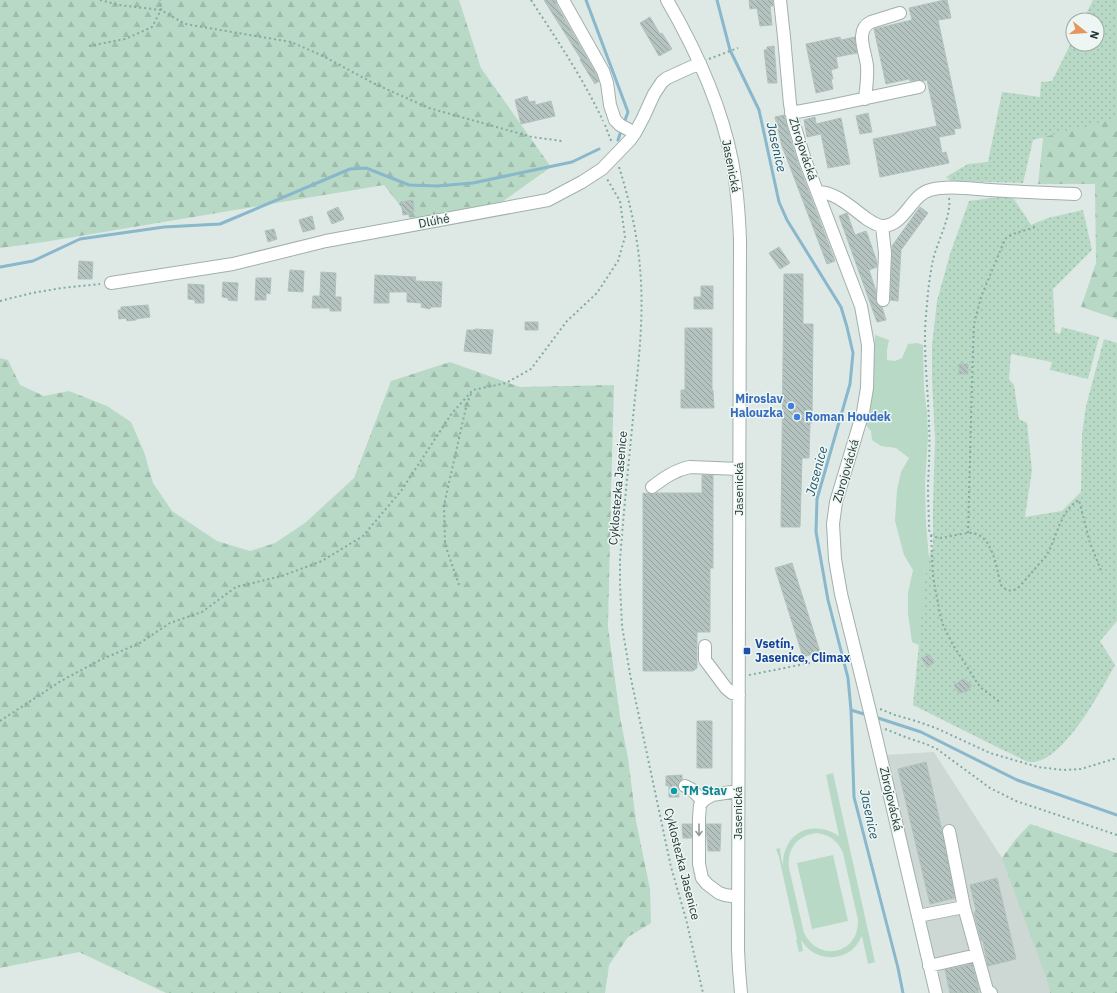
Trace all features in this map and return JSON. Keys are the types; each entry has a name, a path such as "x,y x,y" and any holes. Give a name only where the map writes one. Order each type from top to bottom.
{"street":[{"path":"563,0 604,71 611,112 615,120 628,129"},
{"name":"Jasenická","path":"667,0 688,37 720,113 732,161 739,212 738,897 739,969 741,993"},
{"name":"Zbrojovácká","path":"780,0 791,113 801,149 861,306 868,345 867,388 863,412 836,502 833,524 835,559 839,584 874,725 936,993"},
{"path":"865,99 867,68 862,36 864,29 867,24 871,22 900,13"},
{"name":"Dlúhé","path":"111,283 233,264 326,241 548,200 582,182 602,169 616,155 628,129 644,118 654,94 662,82 667,78 700,63"},
{"path":"791,113 919,87"},
{"path":"817,192 826,192 834,196 874,224 882,226 892,224 898,220 924,192 930,190 944,188 1075,194"},
{"path":"882,226 885,253 883,300"},
{"path":"652,487 674,472 684,468 739,469"},
{"path":"705,646 705,660 726,688 732,693 739,695"},
{"path":"685,786 691,789 703,801"},
{"path":"738,791 712,795 703,801 700,805 699,818 699,864 702,878 719,893 738,897"},
{"path":"949,831 964,907 987,990 991,993"},
{"path":"918,916 964,907"},
{"path":"929,966 977,955"}],"path":[{"path":"100,0 118,5 161,10 185,24 291,42 375,84 430,108 532,137 562,142"},
{"path":"89,46 125,39 152,27 161,10 160,0"},
{"name":"Cyklostezka Jasenice","path":"531,0 569,57 584,83 607,130 628,196 636,232 641,282 641,307 639,353 620,560 622,626 630,674 671,867 686,919 703,993"},
{"path":"700,63 738,48"},
{"path":"0,721 68,678 100,660 140,643 170,623 202,612 236,586 282,576 322,561 363,536 401,491 452,413 473,390 506,383 531,369 567,321 597,293 618,261 625,237 620,200 602,169"},
{"path":"944,188 950,202 933,259 926,306 925,335 930,450 928,486 929,530 931,534 933,577 943,625 980,686 1000,702"},
{"path":"968,533 974,324 981,297 1006,238 1013,234 1035,227"},
{"path":"0,301 62,288 111,283"},
{"path":"458,586 445,544 444,505 467,403 473,390"},
{"path":"931,534 940,538 968,533 978,534 988,543 990,547 1001,585 1004,589 1013,591 1020,586 1049,552 1067,511 1075,502 1079,500 1090,543 1102,573"},
{"path":"747,676 846,655"},
{"path":"869,707 936,728 990,753 1038,767 1063,770 1082,769 1117,758"},
{"path":"874,725 926,744 945,754 990,788 1016,801 1117,836"}],"shaded area":[{"path":"934,752 1036,911 1050,993 943,993 886,755"}],"green space":[{"path":"0,0 459,0 481,68 551,167 481,217 416,226 384,185 44,242 0,248"},
{"path":"1093,0 1117,0 1117,118 1033,140 1023,183 951,181 946,177 968,164 988,162 1002,92 1040,97 1041,82 1052,81 1066,52 1105,52 1105,12 1087,12"},
{"path":"1117,115 1117,319 1081,307 1096,263 1095,184 1038,184 1045,121"},
{"path":"1006,196 1014,199 1031,225 1048,218 1083,210 1092,250 1053,289 1055,332 1060,334 1062,327 1099,337 1088,379 1050,370 1052,362 1011,354 1009,379 1014,385 1019,419 1027,423 1032,470 1025,517 1062,511 1081,492 1082,434 1086,406 1104,339 1117,343 1117,621 1100,641 1115,665 1091,707 1068,739 1055,751 1043,759 1030,762 1021,759 913,705 927,563 933,546 935,439 932,346 937,301 950,254 969,201"},
{"path":"875,335 889,340 887,360 895,361 902,358 908,344 917,343 923,345 924,388 928,437 925,484 926,524 930,570 919,645 912,642 908,614 908,593 913,570 904,555 895,521 897,490 901,472 909,458 896,448 881,446 872,440 871,431 866,425 872,393"},
{"path":"0,358 8,360 20,385 44,396 69,391 107,406 131,422 144,452 153,483 172,511 217,541 250,551 275,543 305,523 354,478 391,381 450,362 520,387 614,385 608,627 636,821 650,889 651,923 628,937 609,965 605,993 166,993 79,952 0,968"},
{"path":"833,773 875,962 868,964 862,936 853,949 843,955 832,957 816,954 808,949 801,940 803,951 799,952 796,940 779,857 776,849 780,848 783,866 785,851 789,843 794,836 801,832 816,828 824,829 839,836 826,775","holes":["810,834 822,834 833,839 839,845 843,853 858,920 857,932 852,941 845,947 828,951 819,948 811,942 804,933 789,868 790,855 795,844"]},
{"path":"1030,824 1117,853 1117,993 1050,993 1047,980 1002,858 1015,840"},
{"path":"833,855 848,921 812,929 797,863"}],"building":[{"path":"544,0 556,0 556,4 596,74 599,81 595,84 580,60 581,59"},
{"path":"749,0 773,0 773,6 770,6 772,25 760,26 757,8 750,9"},
{"path":"947,0 951,18 938,20 961,128 954,129 955,134 939,137 942,153 946,152 949,163 880,177 873,139 937,126 927,80 910,81 909,79 886,84 874,29 912,20 909,8"},
{"path":"650,17 660,34 662,33 672,49 659,56 640,23"},
{"path":"840,37 841,40 855,37 857,53 836,57 838,68 831,70 833,89 816,93 806,44"},
{"path":"774,46 777,83 768,83 764,50 767,50 767,47"},
{"path":"527,96 529,102 535,101 535,105 551,101 555,116 521,124 515,100"},
{"path":"868,113 872,132 860,134 856,116"},
{"path":"784,115 798,163 835,261 827,264 782,146 775,117"},
{"path":"815,117 816,124 841,118 850,164 828,168 821,134 807,137 804,120"},
{"path":"413,200 414,212 403,215 401,202"},
{"path":"338,207 344,219 332,224 327,212"},
{"path":"920,207 928,213 901,250 898,301 890,300 892,246"},
{"path":"847,213 855,235 866,231 868,236 877,262 877,267 869,270 876,291 876,303 882,307 886,320 877,322 839,216"},
{"path":"312,216 315,229 303,232 299,220"},
{"path":"274,229 277,239 268,242 265,231"},
{"path":"779,247 790,263 780,269 769,253"},
{"path":"79,261 93,262 92,279 78,279"},
{"path":"290,270 304,271 303,292 288,291"},
{"path":"321,272 336,273 335,297 341,297 341,311 330,311 330,308 312,308 313,296 320,296"},
{"path":"784,274 803,274 803,324 813,324 812,423 810,423 809,458 802,458 800,527 781,527"},
{"path":"375,275 416,277 415,281 442,282 441,307 431,307 430,309 421,307 422,303 407,302 407,292 389,292 389,303 374,303"},
{"path":"256,278 271,278 270,294 266,293 266,300 255,300"},
{"path":"223,282 238,283 237,301 228,300 228,298 222,297"},
{"path":"188,284 204,285 204,303 195,303 195,300 188,299"},
{"path":"701,286 713,286 713,309 694,309 694,297 701,297"},
{"path":"148,305 150,317 127,321 126,318 119,319 118,310 121,310 121,307"},
{"path":"525,322 538,322 538,330 525,330"},
{"path":"685,328 712,328 712,390 714,408 681,408 681,390 685,390"},
{"path":"467,330 493,330 491,354 464,351"},
{"path":"959,364 968,364 968,374 959,374"},
{"path":"702,475 713,475 713,568 710,568 710,632 697,632 697,668 693,671 643,671 643,493 702,493"},
{"path":"792,563 820,652 803,657 775,568"},
{"path":"929,654 935,662 927,667 922,659"},
{"path":"963,679 972,685 967,691 959,693 954,685"},
{"path":"697,721 712,721 712,768 697,768"},
{"path":"926,762 942,830 955,898 930,904 898,769"},
{"name":"TM Stav","path":"682,775 682,779 678,786 679,797 669,797 669,785 666,786 666,776"},
{"path":"682,824 692,824 692,838 683,838"},
{"path":"706,824 721,824 720,851 708,851"},
{"path":"997,878 1016,959 988,966 983,941 981,940 974,913 976,910 970,885"},
{"path":"972,964 979,993 950,993 945,970"}],"waterway":[{"path":"586,0 628,112 624,123"},
{"name":"Jasenice","path":"717,0 730,50 759,110 779,202 787,220 841,307 853,353 850,384 817,499 816,532 828,600 848,678 851,710 854,797 898,968 903,993"},
{"path":"618,140 622,128"},
{"path":"0,267 33,261 80,239 164,227 220,224 350,169 366,168 409,185 437,186 473,183 572,162 599,149"},
{"path":"851,710 867,715"},
{"path":"875,717 921,732 1017,780 1117,815"}],"place":[{"name":"Miroslav Halouzka","path":"791,406"},
{"name":"Roman Houdek","path":"797,417"},
{"name":"Vsetín, Jasenice, Climax","path":"747,651"},
{"name":"TM Stav","path":"674,791"}]}
